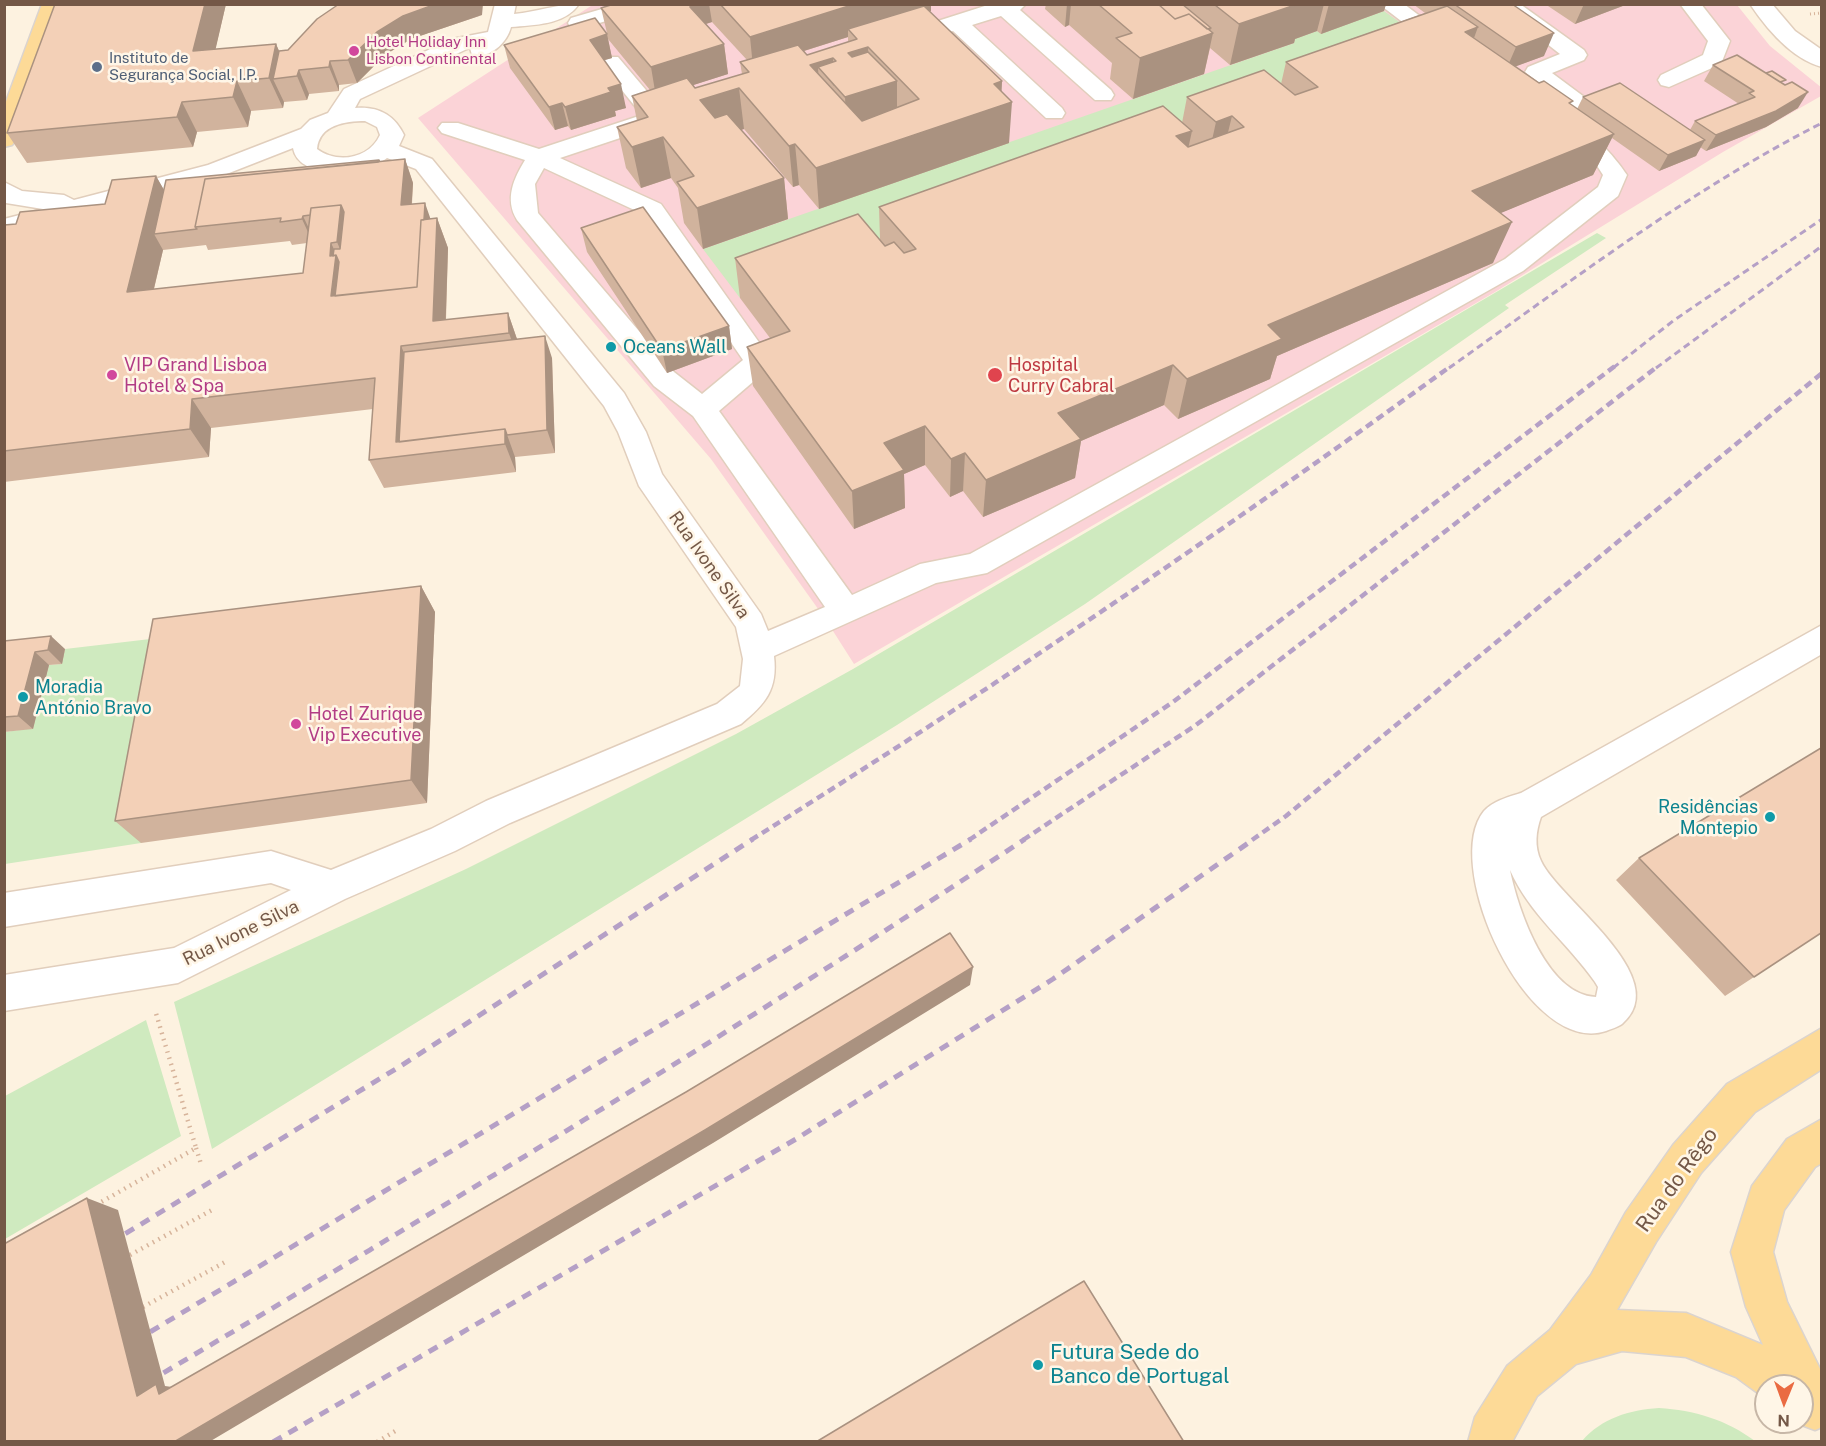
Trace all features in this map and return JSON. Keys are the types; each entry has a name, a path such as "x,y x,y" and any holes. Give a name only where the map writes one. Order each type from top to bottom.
{"main road":[{"path":"4,140 53,4"},
{"name":"Rua do Rêgo","path":"1565,1345 1606,1290 1641,1227 1687,1159 1741,1098 1821,1047"},
{"path":"1795,1374 1767,1307 1752,1252 1766,1200 1801,1153 1821,1139"},
{"path":"1490,1442 1491,1433 1522,1381 1565,1345 1622,1330 1686,1335 1751,1362 1768,1374"}],"street":[{"path":"337,117 352,94 460,44 502,20 574,14 643,4"},
{"path":"1389,4 1472,63"},
{"path":"758,649 846,612 931,572 976,565 1514,265 1609,191 1615,175 1602,156 1537,109 1579,104 1536,72 1576,55 1506,4"},
{"path":"1669,80 1713,59 1719,41 1690,4"},
{"path":"1760,4 1787,36 1821,60"},
{"path":"879,48 1007,6 1103,95"},
{"path":"369,114 388,97 476,52 502,20"},
{"path":"957,23 1054,113"},
{"path":"610,62 668,114 539,157 523,184 526,214 664,379 703,409 846,612"},
{"path":"4,227 81,204 216,170 308,134 325,121 337,117 369,114 389,123 393,131 392,140 386,149 362,162 252,172 216,170"},
{"path":"450,128 539,157 652,209 758,362 703,409"},
{"path":"308,134 304,143 305,151 311,158 333,165"},
{"name":"Rua Ivone Silva","path":"4,993 178,965 332,887 443,840 498,812 729,714 752,695 759,668 758,649 750,623 649,478 632,432 614,400 424,164 386,149"},
{"path":"4,189 15,198 81,204"},
{"path":"1529,806 1521,822 1519,834 1520,848 1532,878 1604,962 1617,985 1616,1003 1610,1011 1601,1015 1578,1014 1558,1000 1527,964 1510,934 1492,872 1490,842 1492,829 1498,819 1509,812 1529,806 1821,638"},
{"name":"Rua Ivone Silva","path":"4,910 271,867 332,887"}],"path":[{"path":"154,1006 201,1164"},
{"path":"85,1211 196,1148"},
{"path":"130,1255 212,1210"},
{"path":"143,1307 227,1261"},
{"path":"377,1442 397,1430"}],"shaded area":[{"name":"Hospital Curry Cabral","path":"594,4 1737,5 1770,46 1822,88 1821,96 1723,152 1495,292 854,664 826,620 711,459 418,118"}],"green space":[{"path":"1384,11 1433,46 1207,163 860,255 740,298 703,249 1294,43 1291,40 1317,31 1321,33"},
{"path":"1597,233 1606,238 1505,305 1509,308 1085,604 897,725 212,1149 174,1002 466,869 736,734 853,669"},
{"path":"176,636 141,843 5,864 5,732 33,728 49,665 61,664 65,649"},
{"path":"146,1020 181,1136 5,1239 5,1096"},
{"path":"1659,1408 1710,1417 1733,1427 1755,1441 1582,1441 1607,1421 1627,1413"}],"building":[{"path":"55,4 205,4 193,51 276,44 269,78 237,81 233,97 182,102 177,117 7,133"},
{"path":"339,4 436,4 403,16 377,32 348,60 330,61 329,67 299,70 297,76 273,79 279,51 288,50 317,19"},
{"path":"614,4 691,4 690,7 724,44 651,67 601,8"},
{"path":"720,4 855,4 750,37"},
{"path":"1098,4 1158,4 1175,19 1189,14 1213,33 1140,58 1116,38 1132,33"},
{"path":"1158,4 1182,4 1211,28 1207,29 1189,14 1175,19"},
{"path":"1298,4 1239,24 1215,5"},
{"path":"1454,4 1512,4 1554,33 1516,47"},
{"path":"924,6 1002,81 994,84 1012,102 816,168 795,144 789,146 739,88 700,100 715,118 727,114 784,178 697,208 677,182 694,176 663,137 632,147 617,127 648,117 632,96 687,78 695,88 749,72 740,62 798,45 807,55 857,39 848,29","holes":["868,47 919,99 862,121 810,65 833,58 836,61 818,67 845,97 897,81 868,52 852,57 848,53"]},
{"path":"1447,6 1478,27 1465,32 1539,83 1544,81 1573,101 1569,103 1614,134 1472,191 1512,222 1268,325 1282,339 1187,379 1173,365 1058,413 1081,439 986,480 965,453 951,459 925,426 884,443 904,470 852,491 747,347 790,331 735,258 858,214 885,246 894,242 904,253 916,249 879,207 1163,106 1192,131 1176,136 1188,147 1244,127 1232,116 1216,122 1187,97 1264,70 1295,95 1318,87 1286,62"},
{"path":"595,18 607,34 590,40 621,84 608,88 611,92 565,107 562,103 549,107 504,45"},
{"path":"1737,55 1785,85 1792,82 1808,92 1776,111 1716,135 1695,121 1755,97 1749,93 1754,91 1713,65"},
{"path":"1772,71 1786,80 1780,82 1766,73"},
{"path":"1620,83 1705,140 1668,155 1583,97"},
{"path":"405,159 401,205 425,203 424,220 421,220 417,287 335,296 339,262 336,255 333,256 334,249 340,249 344,212 341,205 311,208 310,215 303,216 302,219 280,222 281,218 195,227 205,179"},
{"path":"379,160 379,162 205,179 195,227 197,229 154,234 166,180"},
{"path":"156,176 127,292 303,273 311,208 341,205 337,242 331,243 330,256 336,255 331,296 417,287 421,220 437,218 433,321 508,313 509,333 401,346 396,442 505,429 505,444 369,460 375,378 192,399 190,429 4,451 4,225 16,224 20,212 105,204 112,180"},
{"path":"643,207 729,326 662,350 581,228"},
{"path":"545,336 547,430 507,435 505,429 399,442 404,352"},
{"name":"Hotel Zurique Vip Executive","path":"421,586 411,780 115,821 153,619"},
{"path":"51,636 48,650 35,652 18,716 4,717 4,641"},
{"name":"Residências Montepio","path":"1821,748 1821,933 1754,977 1639,858"},
{"path":"950,933 973,967 705,1130 174,1442 4,1442 4,1244 87,1198 137,1396 156,1384 159,1394 686,1092"},
{"name":"Futura Sede do Banco de Portugal","path":"1084,1281 1184,1442 816,1442"}],"railway":[{"path":"1449,368 1585,270 1678,207 1725,177 1822,123"},
{"path":"1613,368 1673,321 1822,219"},
{"path":"1656,368 1822,246"},
{"path":"751,840 929,726 1105,609 1279,489 1451,366"},
{"path":"969,840 1173,702 1615,366"},
{"path":"1023,840 1196,725 1658,366"},
{"path":"1252,840 1286,816 1822,373"},
{"path":"110,1243 399,1067 753,839"},
{"path":"135,1341 971,839"},
{"path":"148,1382 370,1250 700,1048 1025,839"},
{"path":"273,1442 796,1139 1053,979 1254,839"}],"place":[{"name":"Hotel Holiday Inn Lisbon Continental","path":"354,51"},
{"name":"Instituto de Segurança Social, I.P.","path":"97,67"},
{"name":"Oceans Wall","path":"611,347"},
{"name":"VIP Grand Lisboa Hotel & Spa","path":"112,375"},
{"name":"Hospital Curry Cabral","path":"995,375"},
{"name":"Moradia António Bravo","path":"23,697"},
{"name":"Hotel Zurique Vip Executive","path":"296,724"},
{"name":"Residências Montepio","path":"1770,817"},
{"name":"Futura Sede do Banco de Portugal","path":"1038,1365"}]}
